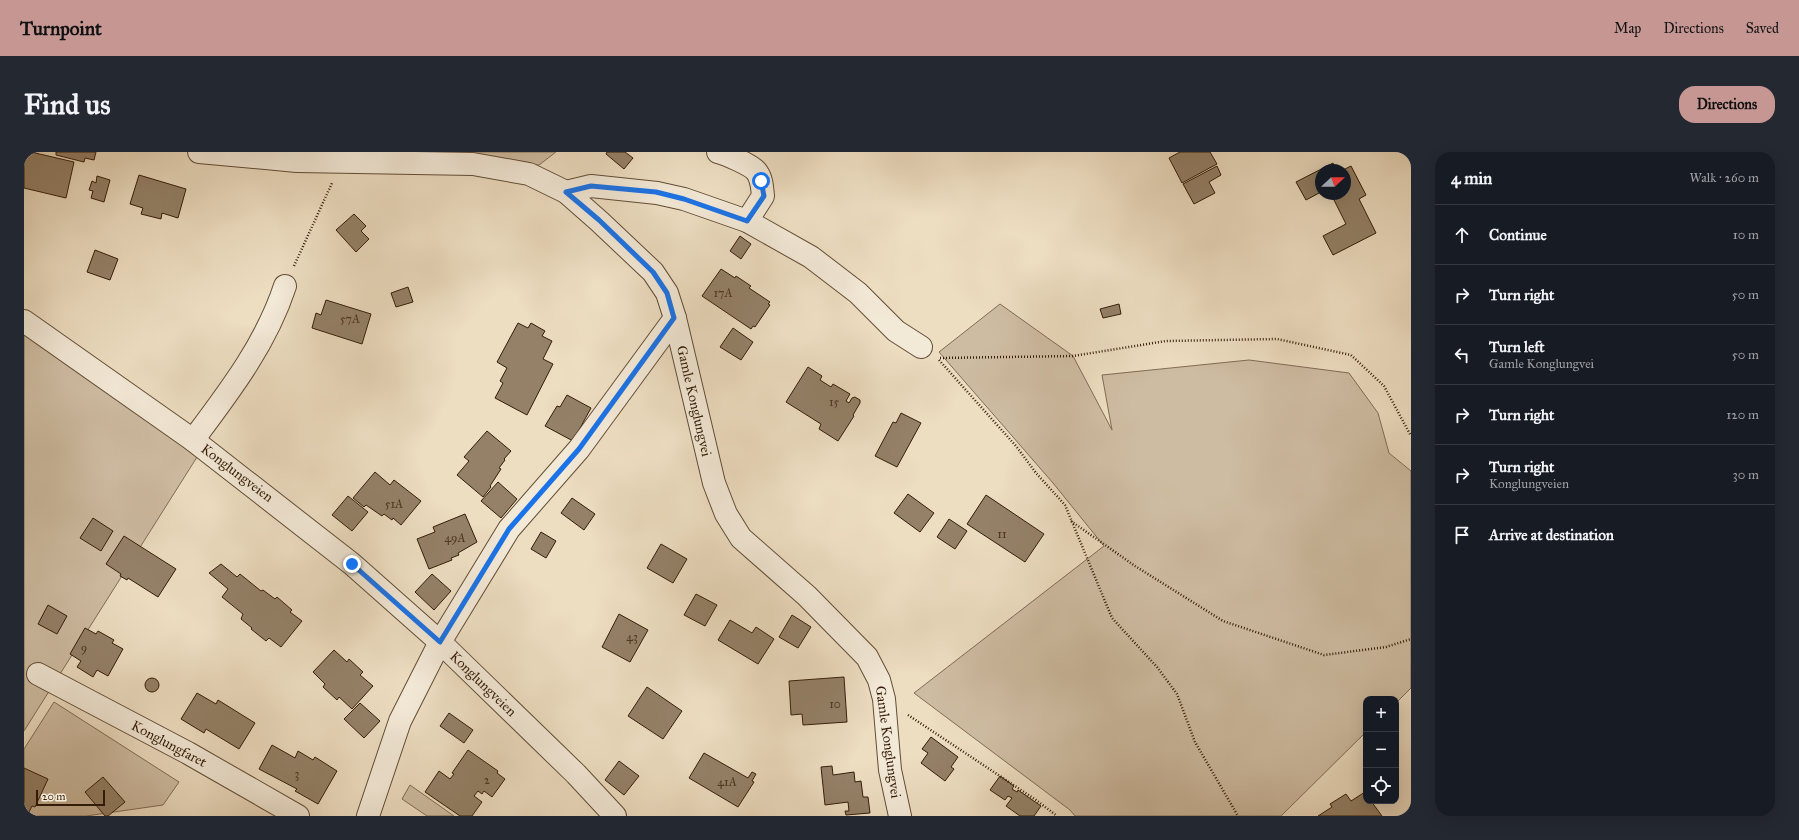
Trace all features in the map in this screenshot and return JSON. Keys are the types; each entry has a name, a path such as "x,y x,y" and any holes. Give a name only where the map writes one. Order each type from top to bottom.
{"street":[{"name":"Gamle Konglungvei","path":"199,152 297,161 473,164 529,174 566,192 599,220 653,272 667,293 714,483 726,514 741,538 807,596 867,657 879,680 884,699 890,770 900,816"},
{"path":"718,152 724,153 755,170 761,181 764,196 747,221"},
{"path":"566,192 591,186 656,192 684,199 747,221 811,257 858,293 896,331 922,347"},
{"name":"Konglungveien","path":"193,440 232,388 262,342 285,286"},
{"path":"368,816 371,802 400,721 440,642 509,529 579,449 674,318"},
{"name":"Konglungveien","path":"24,321 193,440 352,564 440,642 576,774 615,816"},
{"name":"Konglungfaret","path":"38,674 188,753 298,816"}],"path":[{"path":"285,286 330,188 338,162"},
{"path":"1238,816 1195,742 1177,694 1157,667 1112,618 1065,505 1036,473 1016,446 938,358 1073,356 1166,341 1277,339 1351,354 1384,386 1411,436"},
{"path":"1071,521 1135,566 1223,621 1324,655 1386,647 1411,639"},
{"path":"884,699 1036,800 1057,816"}],"shaded area":[{"path":"278,152 556,152 539,165 329,157"},
{"path":"1000,304 1073,356 1112,430 1102,375 1249,360 1349,373 1378,413 1389,453 1411,471 1411,688 1399,700 1399,696 1363,696 1363,735 1281,816 1075,816 1070,810 914,693 1104,546 1053,483 939,352"},
{"path":"24,310 204,446 24,731"},
{"path":"54,702 179,782 163,805 86,816 24,816 24,749"},
{"path":"410,785 454,816 427,816 402,799"}],"building":[{"path":"24,152 31,152 74,162 66,198 24,188"},
{"path":"56,152 96,152 94,160 85,158 84,162 56,155"},
{"path":"607,152 625,152 633,158 624,169 606,154"},
{"path":"1180,152 1210,152 1217,164 1182,183 1169,158"},
{"path":"1217,166 1221,175 1209,182 1215,193 1194,204 1183,184"},
{"path":"1351,166 1366,195 1359,199 1376,233 1333,255 1323,236 1346,224 1334,200 1351,200"},
{"path":"1315,172 1315,195 1306,200 1296,182"},
{"path":"139,175 186,189 178,218 162,213 161,219 141,214 143,208 130,204"},
{"path":"97,176 110,180 104,202 91,198 93,191 89,190 92,181 96,183"},
{"path":"354,214 366,226 361,231 369,239 356,252 336,230"},
{"path":"740,236 751,244 741,259 730,251"},
{"path":"95,250 118,259 110,280 87,272"},
{"path":"721,269 735,278 736,276 751,286 749,288 770,302 768,304 770,305 755,327 753,326 751,329 702,296"},
{"path":"408,287 413,302 396,307 391,293"},
{"path":"326,300 371,314 362,344 312,328 316,313 321,315"},
{"path":"1119,304 1121,314 1103,318 1100,309"},
{"path":"518,323 528,328 531,323 545,331 542,336 552,341 543,359 553,364 527,415 495,398 503,383 500,381 507,368 497,362"},
{"path":"733,328 753,342 741,360 720,347"},
{"path":"808,367 822,376 820,380 831,387 833,384 850,394 846,401 849,403 852,398 855,397 860,400 860,403 853,415 854,416 838,441 819,429 821,424 786,402"},
{"path":"567,395 591,408 573,441 545,426 557,406 560,407"},
{"path":"901,413 921,423 897,467 875,456 893,422 896,423"},
{"path":"487,431 511,451 504,459 505,460 499,468 501,469 490,486 491,487 483,497 457,475 469,461 464,457"},
{"path":"375,472 390,485 394,480 421,501 401,525 393,518 392,520 384,514 382,516 366,505 364,507 353,498"},
{"path":"498,482 517,499 501,518 481,501"},
{"path":"908,494 934,513 920,532 894,513"},
{"path":"986,495 1044,534 1025,562 967,524"},
{"path":"348,496 368,512 352,531 332,515"},
{"path":"572,498 595,514 584,530 561,513"},
{"path":"465,514 477,542 458,553 459,555 451,558 452,560 429,569 417,539 435,532 433,527"},
{"path":"93,518 113,531 101,551 80,538"},
{"path":"949,519 967,531 955,549 937,537"},
{"path":"541,532 556,541 546,558 531,549"},
{"path":"124,536 176,569 158,597 128,578 127,580 120,576 121,574 106,564"},
{"path":"661,544 687,559 673,583 647,568"},
{"path":"221,564 237,577 240,574 261,591 263,590 275,599 277,597 292,610 290,612 302,621 281,647 269,638 266,641 251,629 252,628 241,619 243,614 222,597 228,589 209,573"},
{"path":"432,574 451,591 434,610 415,592"},
{"path":"696,594 717,605 705,626 684,615"},
{"path":"48,605 67,616 57,634 38,624"},
{"path":"619,614 648,630 630,662 602,647"},
{"path":"792,615 811,627 798,648 779,637"},
{"path":"730,620 752,633 756,627 774,639 758,664 718,640"},
{"path":"85,628 96,634 98,631 114,640 112,643 123,649 108,676 97,670 93,677 77,667 81,661 70,654"},
{"path":"334,650 347,662 349,659 363,672 360,675 373,686 352,709 339,697 337,700 323,687 325,684 313,672"},
{"path":"844,677 847,722 803,725 802,714 791,715 789,681"},
{"path":"152,678 157,680 159,685 157,690 152,692 147,690 145,685 147,680"},
{"path":"647,687 682,711 663,739 628,716"},
{"path":"197,693 216,704 218,700 255,723 239,749 206,729 204,733 181,719"},
{"path":"360,703 380,721 364,738 344,719"},
{"path":"449,713 473,730 464,743 440,726"},
{"path":"931,737 958,757 951,767 954,769 945,781 921,763 928,753 922,749"},
{"path":"272,745 295,758 298,751 313,760 315,757 337,771 318,804 295,791 297,789 259,769"},
{"path":"468,750 498,771 497,773 505,779 492,797 484,791 482,794 478,791 474,796 482,802 472,816 460,816 425,792 439,771 450,779 454,774 452,773"},
{"path":"704,753 748,778 752,772 756,774 752,781 754,782 738,807 689,778"},
{"path":"619,761 639,776 624,795 605,780"},
{"path":"832,766 833,775 854,772 855,782 861,781 863,797 868,797 870,813 846,815 845,811 849,811 848,802 825,805 821,767"},
{"path":"24,768 48,779 35,807 32,806 27,816 24,816"},
{"path":"1000,776 1014,786 1012,789 1017,792 1018,790 1041,806 1034,816 1020,816 1006,806 1012,798 1008,796 1005,800 990,790"},
{"path":"103,777 125,802 108,816 105,816 85,792"},
{"path":"1363,793 1363,804 1373,804 1382,816 1318,816 1332,807 1330,804 1346,794 1351,801"}],"route":[{"path":"352,564 440,642 509,529 579,449 674,318 667,293 653,272 599,220 566,192 591,186 656,192 684,199 747,221 764,196 761,181"}]}
